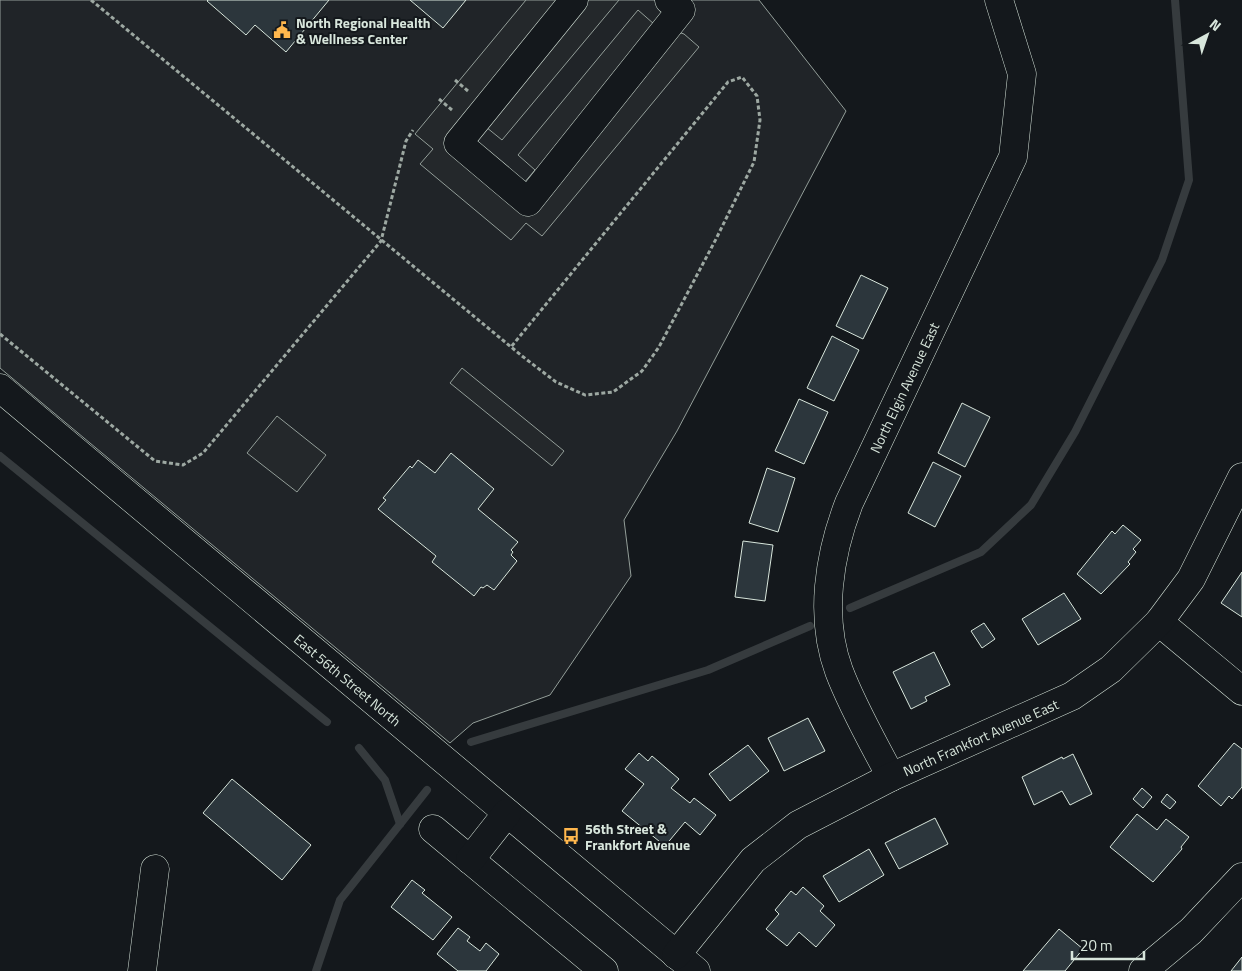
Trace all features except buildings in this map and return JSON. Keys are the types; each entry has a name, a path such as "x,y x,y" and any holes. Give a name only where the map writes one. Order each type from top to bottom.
{"street":[{"path":"574,0 458,143 528,202 681,10 669,0"},
{"name":"North Elgin Avenue East","path":"891,777 838,669 832,637 828,590 832,561 838,532 849,503 1013,157 1022,74 999,0"},
{"name":"East 56th Street North","path":"0,388 686,963"},
{"name":"North Frankfort Avenue East","path":"686,963 748,866 773,843 798,825 891,777 1072,696 1111,669 1159,622 1191,580 1242,476"},
{"path":"1159,622 1242,691"},
{"path":"470,860 507,813"},
{"path":"433,829 604,971"},
{"path":"142,971 155,869"},
{"path":"1143,971 1191,932 1242,877"}],"path":[{"path":"91,0 510,347 556,382 585,394 613,392 642,372 659,347 716,239 754,162 760,120 757,96 742,77 728,82 510,347"},
{"path":"0,334 155,461 183,465 203,453 381,241 406,141 414,130"}],"shaded area":[{"path":"0,0 759,0 846,111 677,431 624,520 631,576 550,695 473,723 450,743 0,368"},
{"path":"526,0 619,0 502,140 486,127 473,143 523,184 535,170 518,155 638,10 654,24 684,34 699,47 542,236 526,223 511,240 420,164 433,149 415,134"},
{"path":"462,368 564,451 552,466 450,383"},
{"path":"277,416 326,455 297,492 247,453"}],"waterway":[{"path":"850,608 981,552 1031,505 1075,432 1162,260 1189,180 1175,0"},
{"path":"0,456 327,722"},
{"path":"471,742 708,670 810,626"},
{"path":"359,748 385,780 400,824"},
{"path":"316,971 340,900 427,790"}],"place":[{"name":"North Regional Health & Wellness Center","path":"282,30"},
{"name":"56th Street & Frankfort Avenue","path":"571,836"}]}
